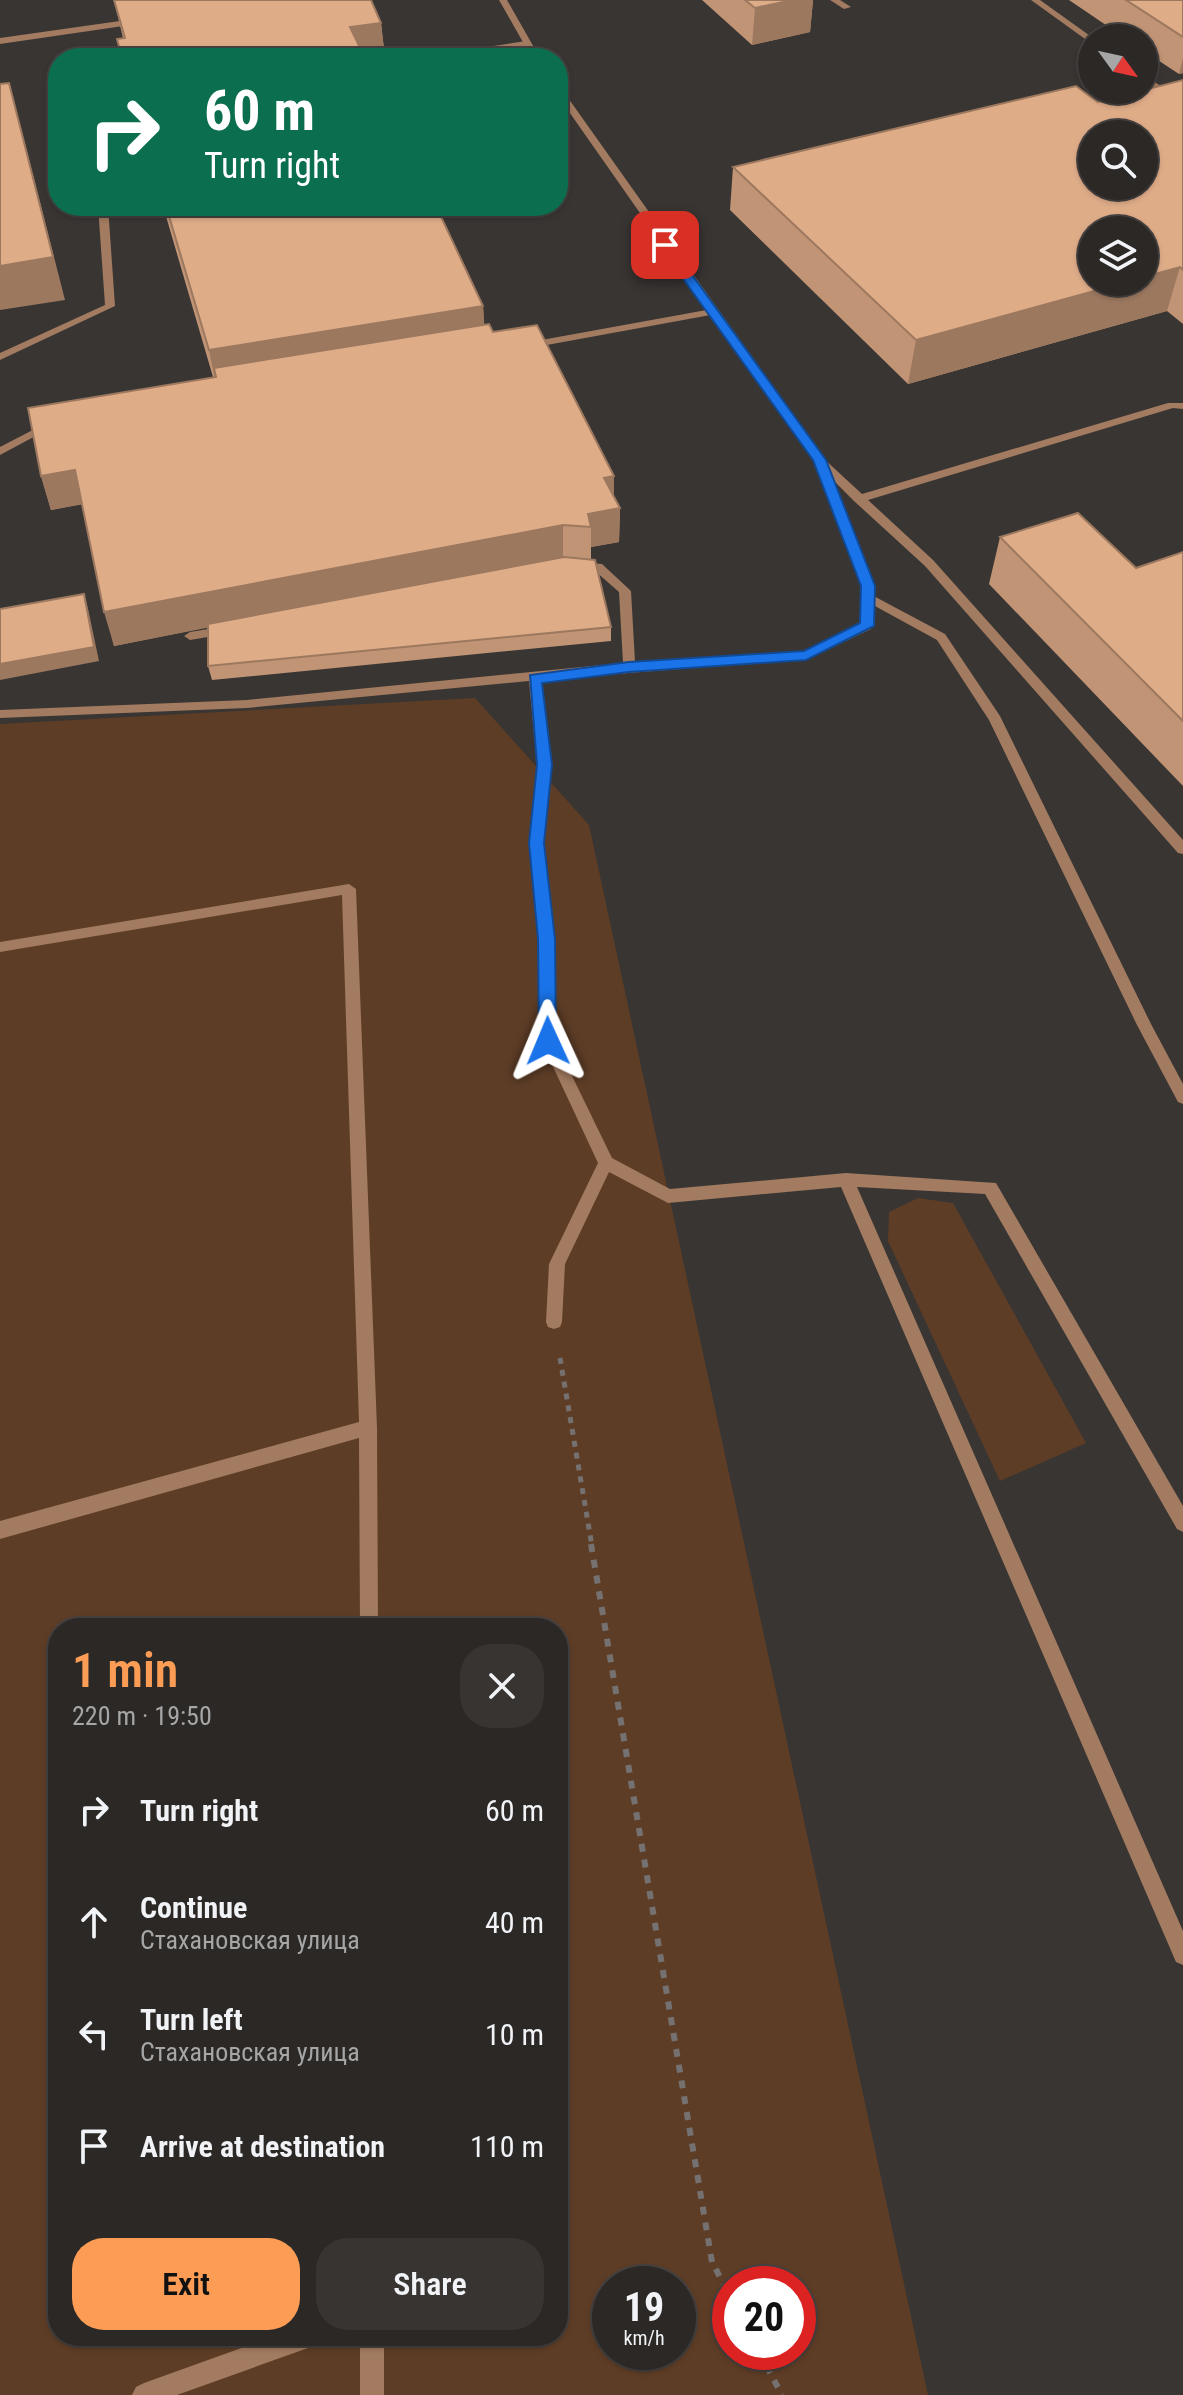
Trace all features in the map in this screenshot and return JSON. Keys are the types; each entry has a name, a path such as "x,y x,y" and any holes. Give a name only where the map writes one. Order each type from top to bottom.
{"street":[{"path":"503,0 529,48"},
{"path":"834,0 847,7"},
{"path":"1035,0 1078,31"},
{"path":"0,41 151,20"},
{"path":"496,48 526,44"},
{"path":"1158,88 1168,95 1183,92"},
{"path":"568,104 819,460 929,563 1183,849"},
{"path":"0,357 110,306 104,216"},
{"path":"516,348 712,312"},
{"path":"858,499 1172,405 1183,406"},
{"path":"0,452 51,423 66,421"},
{"path":"0,714 247,704 535,679 629,667 806,655 867,626 868,586 819,460"},
{"path":"564,565 598,567 625,591 629,667"},
{"path":"868,597 941,637 995,719 1144,1025 1183,1098"},
{"path":"190,636 237,628"},
{"path":"535,679 544,765 537,843 546,939 548,1041 606,1163 668,1196 846,1180 990,1188 1183,1523"},
{"path":"0,947 349,889 368,1428 369,1618"},
{"path":"554,1322 557,1264 606,1163"},
{"path":"846,1180 1183,1955"},
{"path":"0,1530 368,1428"},
{"path":"144,2395 280,2346"},
{"path":"372,2346 372,2395"}],"path":[{"path":"554,1322 714,2266"},
{"path":"769,2370 782,2395"}],"shaded area":[{"path":"475,698 589,825 928,2395 0,2395 0,724"},
{"path":"918,1198 953,1203 1086,1443 1000,1481 888,1241 889,1212"}],"building":[{"path":"114,0 371,0 381,23 350,27 360,48 119,48 117,39 125,38"},
{"path":"745,0 793,0 755,8"},
{"path":"1126,0 1183,0 1183,37"},
{"path":"1183,80 1183,270 1180,267 1158,273 1158,216 1078,216 1078,295 916,340 733,167 1076,86 1078,104 1158,104 1158,86"},
{"path":"9,83 53,257 0,266 0,84"},
{"path":"169,216 441,216 483,306 209,350"},
{"path":"489,324 493,332 537,325 614,476 604,478 620,508 588,514 591,527 563,525 104,612 75,470 41,476 28,408 216,377 214,368"},
{"path":"1078,513 1136,568 1183,552 1183,721 1000,537"},
{"path":"564,557 595,560 611,627 208,666 208,624"},
{"path":"84,594 94,647 0,664 0,609"}],"route":[{"path":"548,1041 546,939 537,843 544,765 535,679 629,667 806,655 867,626 868,586 819,460 665,245"}]}
